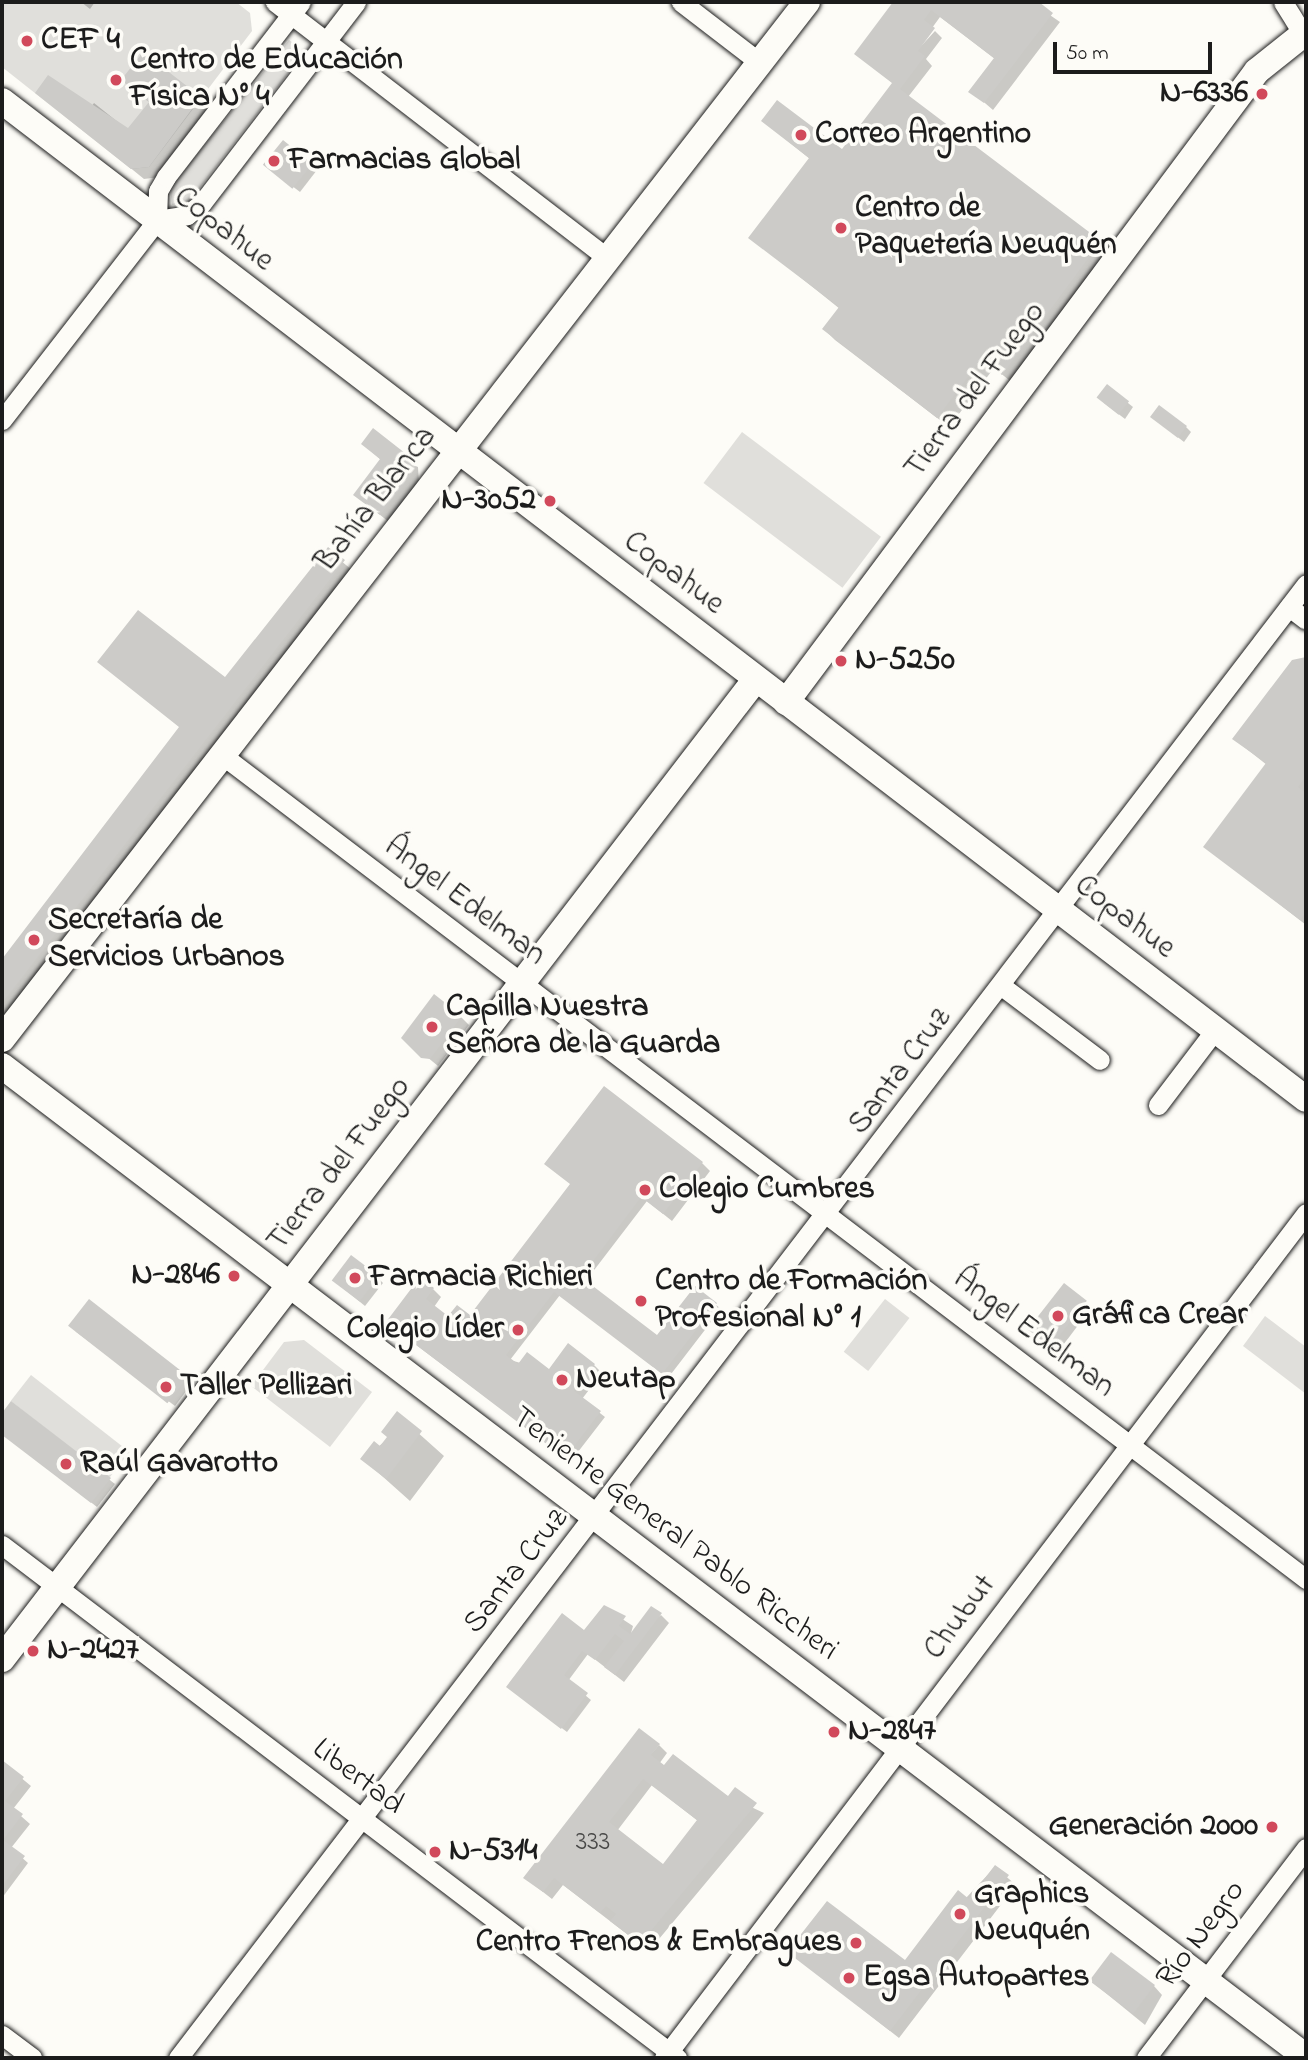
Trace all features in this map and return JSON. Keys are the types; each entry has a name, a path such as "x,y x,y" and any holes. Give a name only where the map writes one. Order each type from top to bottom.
{"street":[{"path":"275,2 296,8 326,41 607,258"},
{"path":"157,220 187,215 202,202 356,2"},
{"path":"681,2 759,62"},
{"name":"Bahía Blanca","path":"2,1039 807,2"},
{"path":"1283,2 1305,35"},
{"path":"2,420 157,220 158,191 166,177 296,8"},
{"name":"Tierra del Fuego","path":"786,702 1257,71 1305,35"},
{"name":"Copahue","path":"2,101 1306,1099"},
{"name":"Santa Cruz","path":"178,2058 597,1518 1061,912 1306,584"},
{"path":"1289,607 1306,620"},
{"name":"Tierra del Fuego","path":"2,1659 756,679"},
{"name":"Ángel Edelman","path":"222,755 1306,1579"},
{"path":"1003,987 1100,1060"},
{"path":"1158,1105 1216,1030"},
{"name":"Teniente General Pablo Riccheri","path":"2,1066 1306,2057"},
{"name":"Chubut","path":"669,2056 1306,1213"},
{"name":"Libertad","path":"2,1545 669,2056"},
{"name":"Río Negro","path":"1146,2058 1306,1848"},
{"path":"2,2035 32,2058"}],"shaded area":[{"name":"Centro de Educación Física N° 4","path":"2,2 236,2 250,13 252,31 149,167 131,169 2,67"},
{"path":"289,40 300,48 299,59 188,203 172,205 170,188"},
{"path":"742,432 881,537 842,588 703,483"},
{"path":"885,1299 909,1318 868,1371 844,1352"},
{"path":"1265,1316 1306,1347 1306,1394 1243,1346"},
{"path":"304,1340 372,1392 330,1447 251,1386 284,1342"},
{"path":"31,1375 130,1452 109,1478 11,1401"}],"building":[{"path":"893,2 1039,2 1053,13 984,103 968,92 994,58 931,10 924,20 935,28 918,51 925,56 900,89 1101,241 1002,375 982,358 937,418 822,329 839,307 748,238 809,158 761,121 777,100 842,149 892,83 854,54"},
{"path":"143,52 201,97 149,167 131,169 35,93 48,75 128,128 149,102 121,80"},
{"path":"283,140 313,164 292,189 263,165"},
{"path":"1107,384 1129,401 1119,415 1097,397"},
{"path":"1159,405 1187,426 1178,438 1150,417"},
{"path":"373,428 410,457 412,474 380,515 353,495 380,459 361,444"},
{"path":"328,547 345,560 2,1003 2,959 179,727 97,662 138,610 225,677"},
{"path":"1306,657 1306,776 1298,787 1306,793 1306,912 1300,920 1203,847 1266,763 1232,739 1292,660"},
{"name":"Capilla Nuestra Señora de la Guarda","path":"434,994 462,1016 430,1059 421,1058 401,1038"},
{"path":"604,1086 703,1162 663,1214 641,1197 581,1277 657,1335 695,1286 717,1303 662,1374 554,1292 506,1355 518,1364 527,1352 549,1369 568,1343 595,1364 574,1391 601,1411 565,1458 386,1322 420,1277 434,1288 426,1299 448,1316 457,1305 470,1315 570,1184 544,1164"},
{"name":"Farmacia Richieri","path":"351,1255 379,1276 360,1302 332,1281"},
{"name":"Gráfica Crear","path":"1064,1283 1087,1301 1051,1347 1028,1329"},
{"path":"89,1299 188,1377 167,1403 68,1326"},
{"name":"Raúl Gavarotto","path":"11,1401 111,1478 91,1503 2,1435 2,1413"},
{"path":"397,1411 422,1431 386,1479 360,1459 374,1441 380,1446 387,1437 381,1432"},
{"path":"604,1605 626,1616 619,1626 630,1634 651,1606 662,1613 615,1675 604,1667 624,1641 615,1634 595,1660 582,1651 564,1675 588,1693 561,1729 506,1687 562,1613 584,1630"},
{"path":"639,1728 660,1744 651,1755 664,1765 673,1754 728,1796 735,1787 757,1803 640,1944 610,1921 616,1914 606,1906 600,1913 554,1878 543,1892 523,1878","holes":["643,1779 697,1820 663,1864 609,1822"]},
{"path":"2,1760 24,1777 5,1801 23,1814 3,1840 25,1856 2,1886"},
{"path":"995,1865 1009,1875 890,2031 787,1952 827,1901 905,1960 958,1890 969,1899"},
{"path":"1111,1952 1155,1985 1133,2014 1089,1981"}],"place":[{"name":"CEF 4","path":"27,41"},
{"name":"Centro de Educación Física N° 4","path":"116,80"},
{"name":"N-6336","path":"1262,94"},
{"name":"Correo Argentino","path":"801,135"},
{"name":"Farmacias Global","path":"274,161"},
{"name":"Centro de Paquetería Neuquén","path":"841,228"},
{"name":"N-3052","path":"550,501"},
{"name":"N-5250","path":"841,661"},
{"name":"Secretaría de Servicios Urbanos","path":"34,940"},
{"name":"Capilla Nuestra Señora de la Guarda","path":"432,1027"},
{"name":"Colegio Cumbres","path":"645,1190"},
{"name":"N-2846","path":"234,1276"},
{"name":"Farmacia Richieri","path":"355,1278"},
{"name":"Centro de Formación Profesional N° 1","path":"641,1301"},
{"name":"Gráfica Crear","path":"1058,1316"},
{"name":"Colegio Líder","path":"518,1330"},
{"name":"Neutap","path":"562,1380"},
{"name":"Taller Pellizari","path":"166,1387"},
{"name":"Raúl Gavarotto","path":"66,1464"},
{"name":"N-2427","path":"33,1651"},
{"name":"N-2847","path":"834,1732"},
{"name":"Generación 2000","path":"1272,1827"},
{"name":"N-5314","path":"435,1852"},
{"name":"Graphics Neuquén","path":"960,1914"},
{"name":"Centro Frenos & Embragues","path":"856,1943"},
{"name":"Egsa Autopartes","path":"849,1978"}]}
